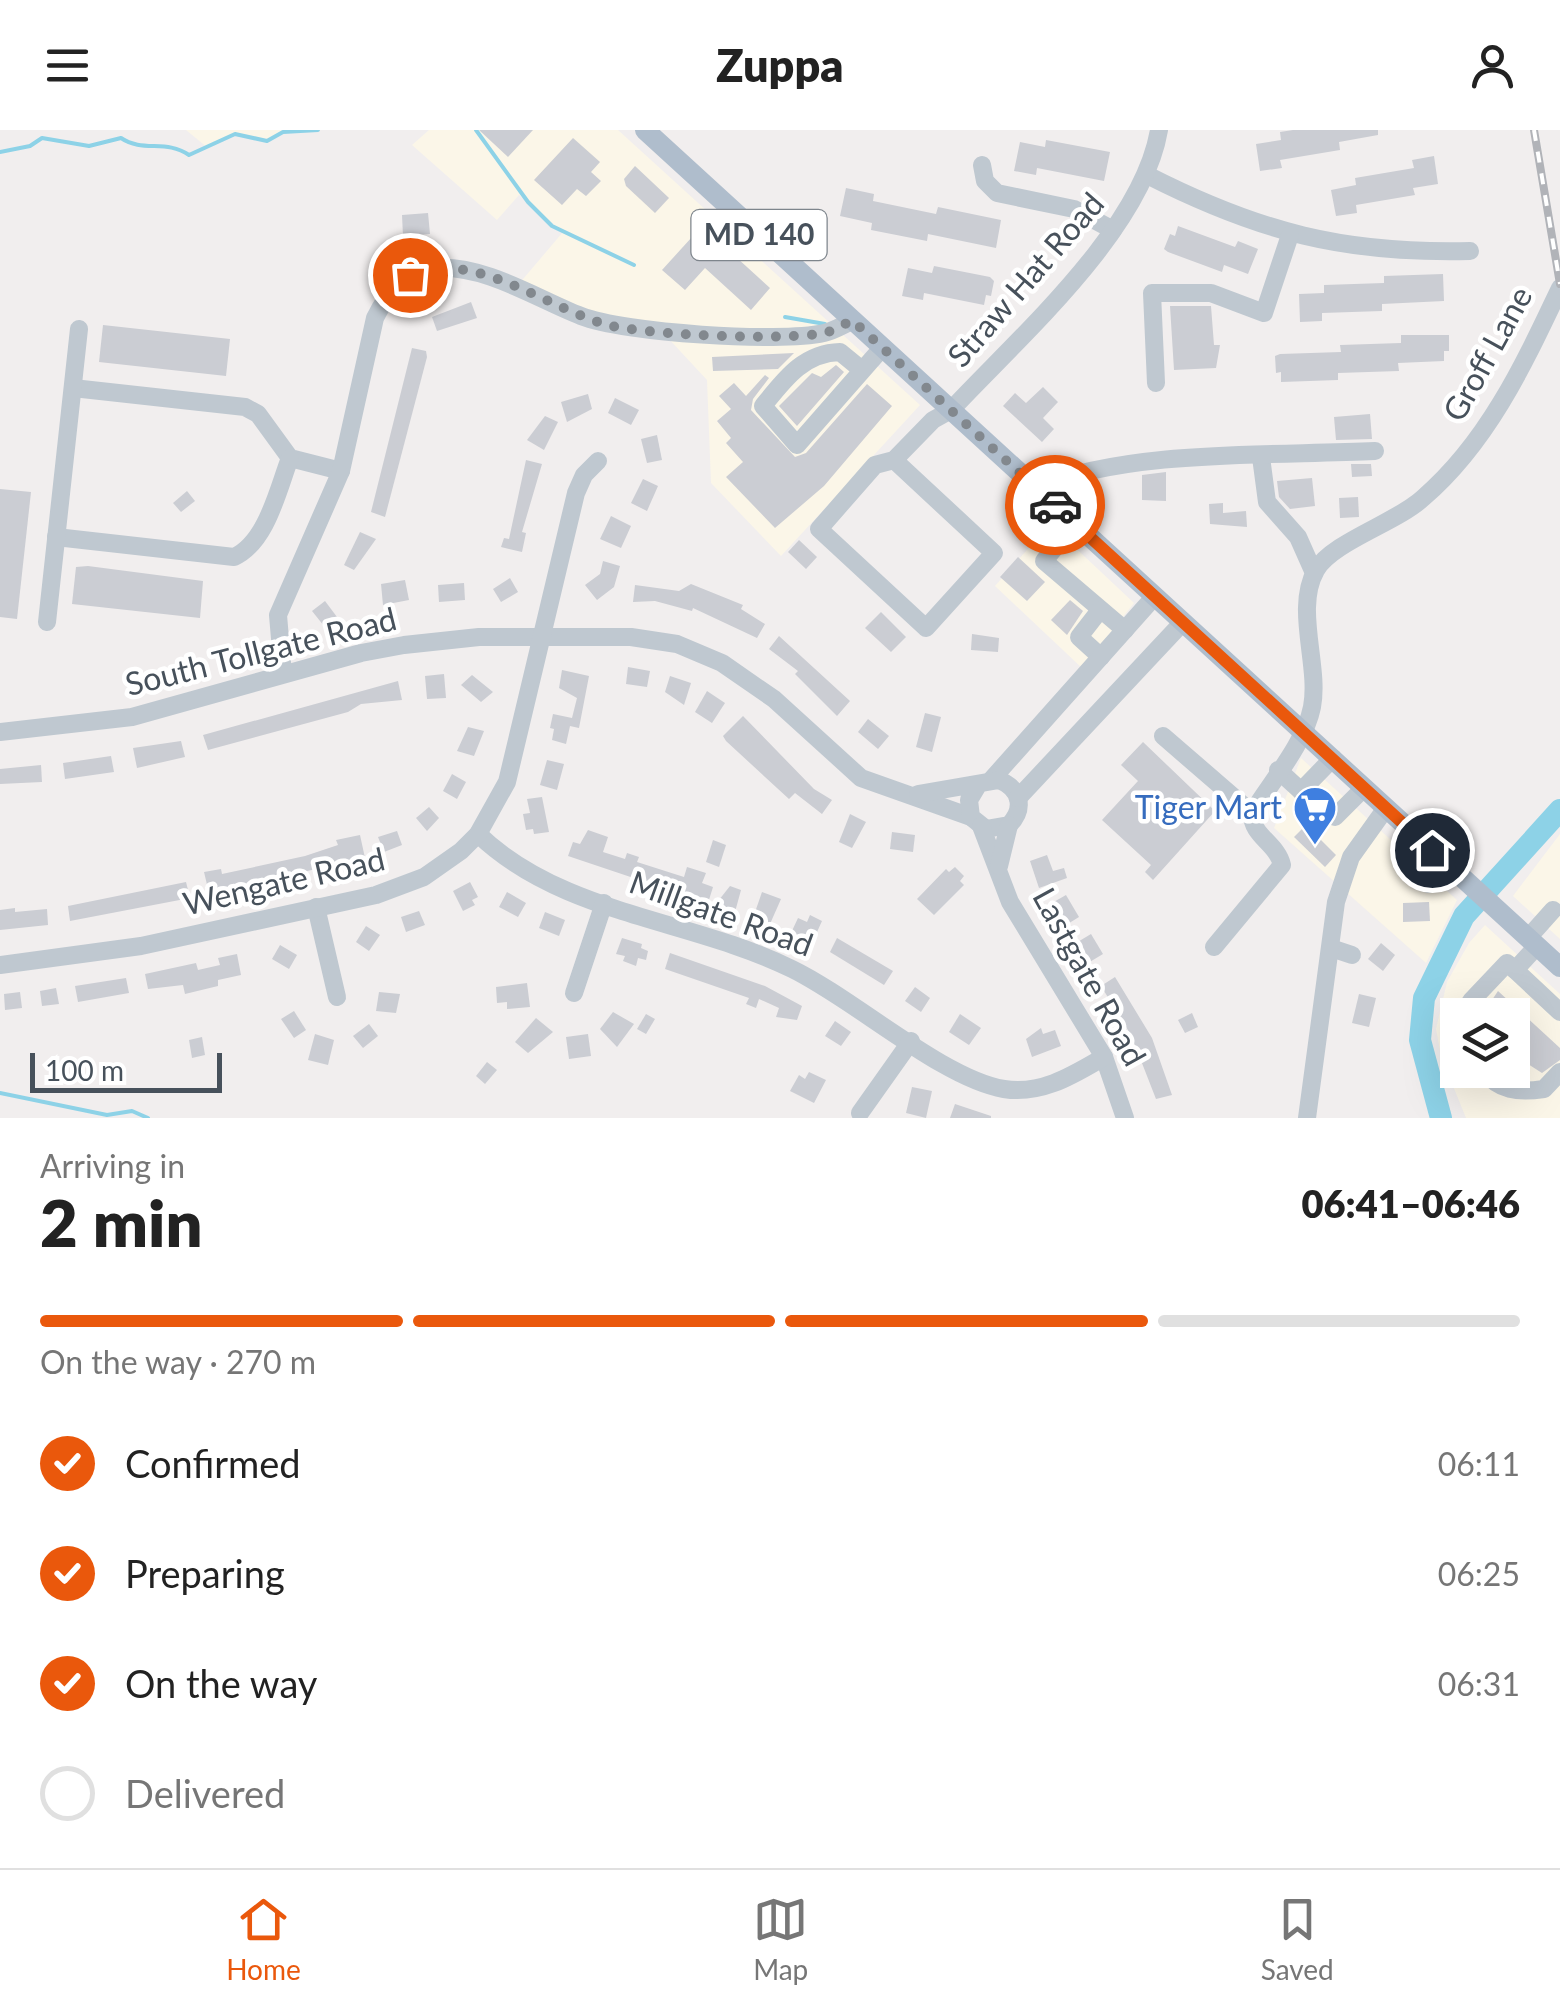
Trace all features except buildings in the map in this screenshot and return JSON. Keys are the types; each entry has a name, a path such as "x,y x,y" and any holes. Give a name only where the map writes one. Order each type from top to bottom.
{"main road":[{"name":"MD 140","path":"649,131 1333,758 1386,808 1410,843 1449,865 1560,967"}],"street":[{"name":"Straw Hat Road","path":"894,460 994,553 926,628 819,529 876,465 894,460 933,420 952,410 1113,230 1147,174 1160,130"},
{"path":"982,165 985,181 997,193 1074,209 1113,230"},
{"path":"1147,174 1210,206 1290,235 1365,248 1470,251"},
{"path":"1156,383 1152,294 1211,293 1264,313 1290,235"},
{"path":"284,674 278,616 316,537 341,471 375,318 396,284 423,270 439,267 476,274 584,317 639,330 814,334 852,320"},
{"name":"Groff Lane","path":"1314,573 1332,553 1399,518 1426,496 1479,438 1523,366 1560,288"},
{"path":"47,622 80,329"},
{"path":"862,370 840,352 816,357 801,363 764,406 797,445 882,348"},
{"path":"73,388 245,408 258,414 290,458 341,471"},
{"path":"1036,487 1086,470 1119,466 1376,451"},
{"path":"1214,947 1282,865 1276,849 1254,828 1252,814 1302,730 1314,692 1310,588 1314,573 1298,537 1267,502 1261,457"},
{"path":"56,537 234,557 250,547 260,532 290,458"},
{"name":"Wengate Road","path":"0,965 122,949 376,894 424,877 478,834 507,782 576,493 584,475 598,461"},
{"path":"1075,523 1044,561 1125,630"},
{"path":"908,796 986,782 1010,786 1018,798 1018,814 1009,825 996,830 976,822 969,800 986,782 1101,657 1155,596"},
{"path":"1100,610 1079,637 1101,657"},
{"path":"1018,798 1184,622"},
{"name":"South Tollgate Road","path":"0,732 132,717 404,645 542,636 652,639 698,652 774,700 860,778 908,796 944,804 976,822"},
{"path":"1162,736 1252,814"},
{"path":"1312,801 1333,758"},
{"path":"1278,770 1336,817 1364,788"},
{"path":"1307,1118 1342,878 1364,833 1386,808"},
{"name":"Lastgate Road","path":"976,822 990,856 999,866 1010,902 1104,1057 1125,1118"},
{"name":"Lastgate Road","path":"999,866 1009,825"},
{"name":"Millgate Road","path":"478,834 540,879 791,968 970,1079 1008,1090 1062,1081 1104,1057"},
{"path":"1428,884 1449,865"},
{"path":"574,993 604,902"},
{"path":"316,907 338,996"},
{"path":"1515,970 1552,910"},
{"path":"1331,948 1352,955"},
{"path":"1474,998 1507,963 1560,1012"},
{"path":"860,1114 911,1041"},
{"path":"1504,1088 1544,1089 1560,1072"}],"shaded area":[{"path":"186,130 318,130 282,132 267,141 235,134 208,148"},
{"path":"429,130 618,130 920,405 781,556 711,483 707,380 655,324 612,321 518,285 563,232 519,195 497,220 412,145"},
{"path":"1050,524 1134,603 1082,668 995,586"},
{"path":"1301,758 1457,900 1426,963 1274,828"},
{"path":"1560,834 1560,939 1513,896"},
{"path":"1485,925 1560,994 1560,1118 1466,1118 1454,1088 1530,1088 1530,998 1443,998 1447,982 1469,943"},
{"path":"1440,1012 1440,1051 1436,1029"}],"waterway":[{"path":"0,152 30,146 42,138 89,146 121,138 189,155 235,134 267,141 283,132 318,130"},
{"path":"476,130 528,202 552,226 634,265"},
{"path":"785,317 825,324"},
{"path":"1441,1118 1420,1040 1424,998 1464,916 1560,810"},
{"path":"0,1093 107,1115 132,1111 148,1118"}],"railway":[{"path":"1534,130 1560,284"}],"way so far":[{"path":"410,275 439,267 456,269 506,284 584,317 639,330 814,334 852,320 1055,505"}],"place":[{"name":"Tiger Mart","path":"1315,846"}],"route":[{"path":"1055,505 1432,850"}]}
